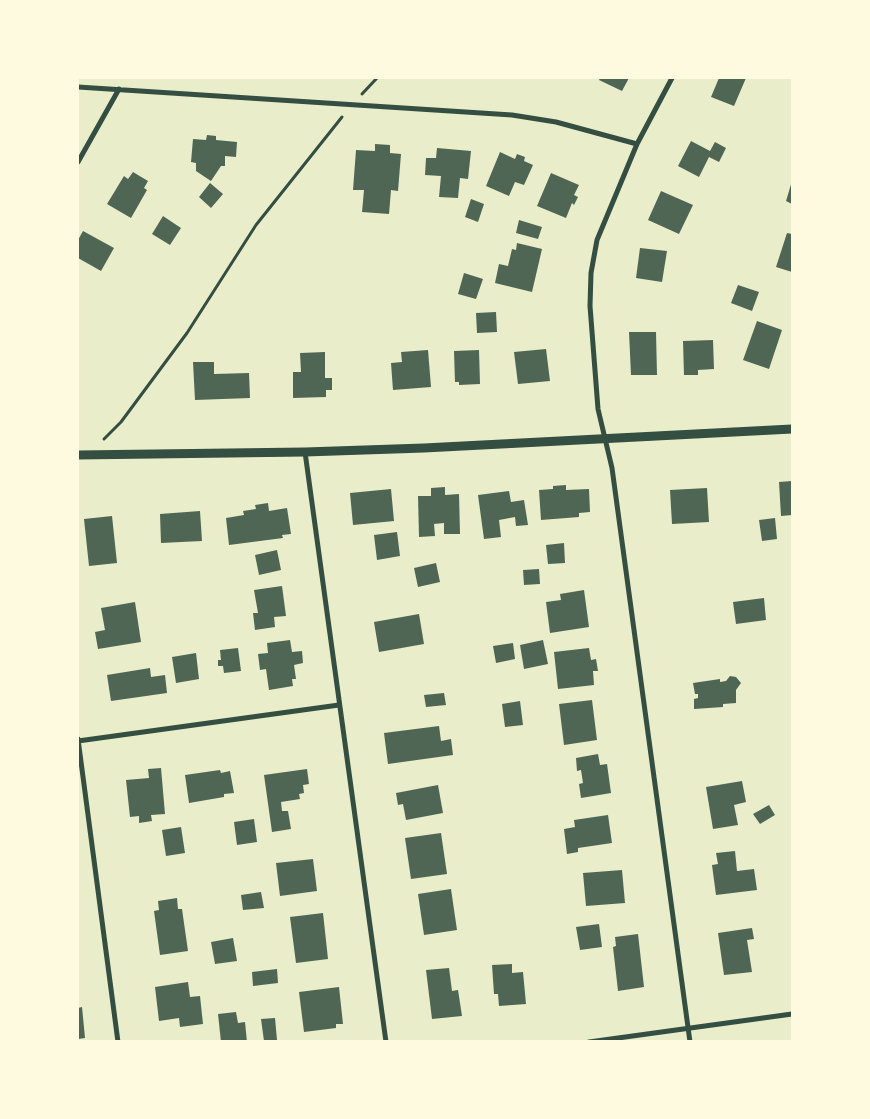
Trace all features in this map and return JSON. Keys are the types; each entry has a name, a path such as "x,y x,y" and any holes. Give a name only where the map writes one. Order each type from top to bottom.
{"street":[{"path":"672,78 637,144 597,240 591,273 591,315 598,410 612,470 690,1042"},
{"path":"78,87 512,115 556,122 637,144"},
{"path":"78,162 119,89"},
{"path":"81,454 305,452 424,448 792,429"},
{"path":"305,452 386,1042"},
{"path":"118,1042 78,740 339,706"},
{"path":"590,1042 792,1014"}],"path":[{"path":"81,454 108,436 121,422 187,333 256,225 352,104 377,78"}],"building":[{"path":"600,78 629,78 622,91 599,80"},
{"path":"719,78 746,78 734,106 711,97"},
{"path":"207,135 216,136 216,140 237,142 236,157 225,156 225,166 221,166 211,181 196,171 196,163 191,162 193,139 206,140"},
{"path":"691,141 710,151 715,142 726,148 719,162 709,157 699,177 678,166"},
{"path":"375,144 390,145 390,153 401,154 398,191 391,190 389,214 362,212 364,190 353,190 356,150 375,151"},
{"path":"437,148 471,151 468,179 460,178 458,198 439,197 441,176 425,175 426,158 436,158"},
{"path":"500,152 515,159 517,154 525,157 524,161 533,165 524,185 515,182 509,196 486,186"},
{"path":"133,172 148,181 144,188 147,190 131,218 107,204 124,176 128,179"},
{"path":"551,173 579,185 574,195 578,197 574,205 572,203 566,218 537,206"},
{"path":"792,181 792,204 786,201"},
{"path":"210,183 223,194 211,208 199,197"},
{"path":"661,191 693,205 679,234 648,220"},
{"path":"471,199 484,204 478,222 465,217"},
{"path":"163,216 181,228 170,245 152,234"},
{"path":"519,220 542,227 538,239 516,233"},
{"path":"83,231 114,248 101,271 78,258 78,240"},
{"path":"787,233 792,234 792,272 776,267"},
{"path":"517,243 542,249 532,292 495,283 499,264 508,266 512,249 516,250"},
{"path":"640,248 667,251 662,282 636,278"},
{"path":"464,273 483,279 476,299 458,294"},
{"path":"738,285 759,292 752,311 731,303"},
{"path":"496,312 497,332 477,333 476,313"},
{"path":"757,321 782,330 769,369 743,360"},
{"path":"629,332 656,332 657,375 631,375"},
{"path":"713,340 714,369 698,370 698,375 684,375 683,341"},
{"path":"546,349 550,381 518,384 514,352"},
{"path":"428,350 431,387 393,390 391,363 402,362 401,352"},
{"path":"479,350 480,384 459,385 459,382 455,382 454,351"},
{"path":"325,352 325,378 332,378 332,390 326,390 326,397 293,398 293,372 301,372 300,353"},
{"path":"193,362 214,362 214,374 249,373 250,398 195,400"},
{"path":"792,481 792,515 781,516 779,482"},
{"path":"566,485 566,490 589,489 590,512 579,513 579,517 541,520 539,490 553,489 553,486"},
{"path":"445,487 445,495 459,494 460,534 444,534 444,523 434,524 435,536 419,537 418,496 431,496 431,488"},
{"path":"707,488 709,522 672,524 670,490"},
{"path":"391,489 394,521 353,525 350,493"},
{"path":"509,491 511,502 524,500 528,525 516,526 515,517 499,520 501,537 484,539 478,495"},
{"path":"268,503 269,511 287,508 291,534 282,535 283,538 229,545 226,518 244,515 243,511 256,509 255,505"},
{"path":"200,511 202,541 161,543 160,514"},
{"path":"112,516 117,563 89,566 84,519"},
{"path":"775,518 777,539 762,541 759,520"},
{"path":"397,532 400,556 377,560 374,535"},
{"path":"564,543 565,563 548,564 546,545"},
{"path":"277,550 281,570 259,575 255,555"},
{"path":"436,563 440,582 418,587 414,568"},
{"path":"539,569 540,584 524,585 523,570"},
{"path":"282,586 286,616 274,617 275,627 255,630 253,613 258,613 254,590"},
{"path":"584,590 589,627 550,633 546,602 561,600 560,594"},
{"path":"764,598 766,620 736,624 733,602"},
{"path":"135,602 141,642 98,649 95,632 105,630 101,608"},
{"path":"419,614 424,644 379,652 374,622"},
{"path":"290,640 292,652 302,651 303,663 294,665 296,679 292,679 293,686 269,690 266,669 260,670 258,654 268,653 267,643"},
{"path":"543,640 548,664 524,669 520,645"},
{"path":"513,643 515,659 496,663 493,646"},
{"path":"238,648 241,671 224,673 223,666 218,666 218,660 221,660 220,650"},
{"path":"589,648 591,660 596,659 598,671 593,671 594,685 558,689 554,652"},
{"path":"196,653 199,679 176,683 172,657"},
{"path":"150,668 151,677 165,675 167,693 111,701 107,675"},
{"path":"730,676 736,677 741,683 736,690 736,703 723,704 723,707 694,709 694,699 698,698 698,694 695,694 693,683 720,679 720,682 726,681"},
{"path":"444,693 446,705 426,707 424,695"},
{"path":"592,700 597,740 564,745 559,704"},
{"path":"520,701 523,725 505,727 502,704"},
{"path":"439,726 441,741 451,739 453,755 388,764 384,733"},
{"path":"598,754 600,765 607,764 611,793 581,798 579,784 583,783 581,770 577,771 576,758"},
{"path":"161,768 165,814 151,815 152,821 139,823 139,816 130,817 126,780 149,778 148,769"},
{"path":"307,769 309,784 303,785 304,793 299,794 300,799 281,802 282,811 288,811 291,829 272,832 264,775"},
{"path":"220,770 221,773 230,771 234,793 224,794 224,797 189,803 185,775"},
{"path":"742,781 746,802 734,805 738,825 713,829 706,787"},
{"path":"438,785 443,813 406,820 403,804 398,805 396,793"},
{"path":"769,805 775,815 760,824 753,814"},
{"path":"608,815 612,843 578,848 578,852 567,854 564,829 575,827 574,820"},
{"path":"254,819 257,842 237,845 234,822"},
{"path":"181,827 185,853 166,856 162,830"},
{"path":"441,833 447,874 411,879 405,838"},
{"path":"735,851 737,871 754,869 757,890 716,895 712,865 718,864 716,853"},
{"path":"313,859 317,891 280,896 276,863"},
{"path":"622,870 625,903 586,906 583,873"},
{"path":"451,889 457,930 424,935 418,894"},
{"path":"261,892 264,908 243,910 241,895"},
{"path":"177,898 178,909 182,909 188,951 160,955 154,911 159,910 158,901"},
{"path":"323,913 328,959 296,963 290,917"},
{"path":"599,924 602,947 580,950 576,927"},
{"path":"752,928 754,939 747,940 752,972 724,975 718,933"},
{"path":"638,934 644,987 618,991 613,947 616,946 615,937"},
{"path":"233,938 237,961 215,964 211,942"},
{"path":"512,964 512,973 523,972 526,1004 499,1006 498,994 494,994 492,965"},
{"path":"449,968 452,991 458,990 462,1016 432,1019 426,970"},
{"path":"277,969 278,983 253,986 252,972"},
{"path":"188,982 190,997 200,996 203,1024 180,1027 179,1018 159,1021 155,987"},
{"path":"339,987 343,1024 336,1024 336,1028 304,1032 299,992"},
{"path":"82,1007 85,1038 78,1039 78,1008"},
{"path":"236,1012 238,1023 245,1022 247,1042 221,1042 218,1014"},
{"path":"275,1018 277,1040 264,1041 261,1019"}]}
